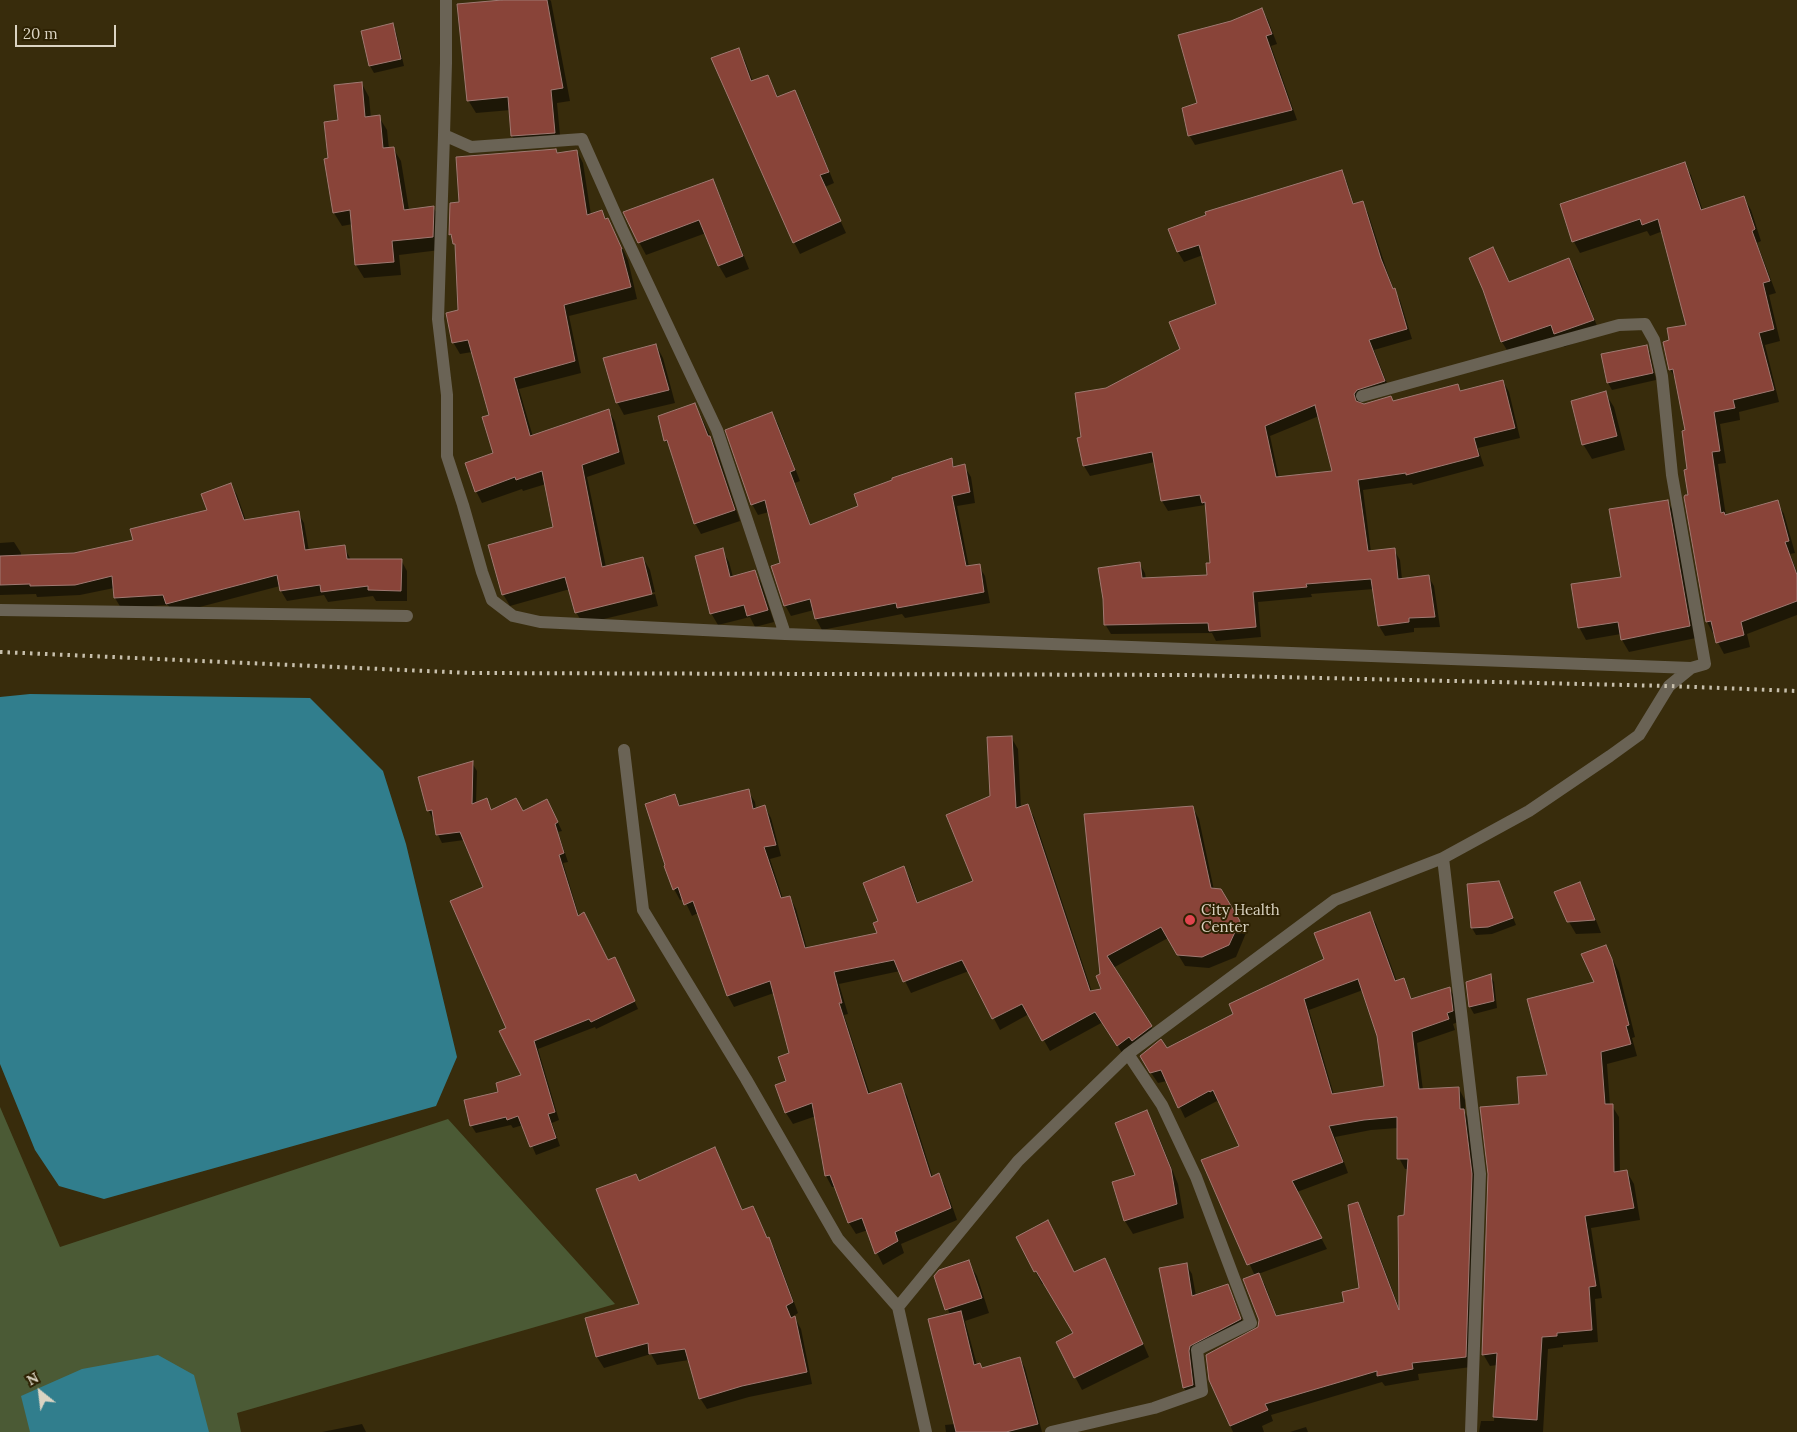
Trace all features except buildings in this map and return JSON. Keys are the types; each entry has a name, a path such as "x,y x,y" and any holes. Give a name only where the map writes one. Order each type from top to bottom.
{"street":[{"path":"446,0 446,63 438,319 447,395 447,456 492,600 513,616 540,622 785,634 1691,668 1705,664 1672,475 1662,376 1654,340 1645,324 1619,324 1362,396"},
{"path":"444,136 471,147 582,139 716,430 785,634"},
{"path":"0,610 407,616"},
{"path":"898,1307 1018,1161 1128,1054 1335,900 1443,858 1529,811 1639,735 1669,686 1691,668"},
{"path":"624,750 643,910 746,1079 838,1239 898,1307 926,1432"},
{"path":"1443,858 1480,1174 1471,1432"},
{"path":"1051,1432 1154,1408 1202,1391 1197,1350 1251,1323 1196,1177 1162,1105 1128,1054"}],"green space":[{"path":"0,1107 60,1247 448,1119 615,1304 237,1413 241,1432 0,1432"}],"water":[{"path":"30,694 310,698 383,771 406,844 457,1057 436,1106 104,1199 59,1186 35,1150 0,1064 0,697"},
{"path":"158,1355 194,1375 209,1432 30,1432 21,1396 82,1369"}],"railway":[{"path":"0,652 471,673 1191,675 1669,686 1797,691"}],"place":[{"name":"City Health Center","path":"1190,920"}]}
